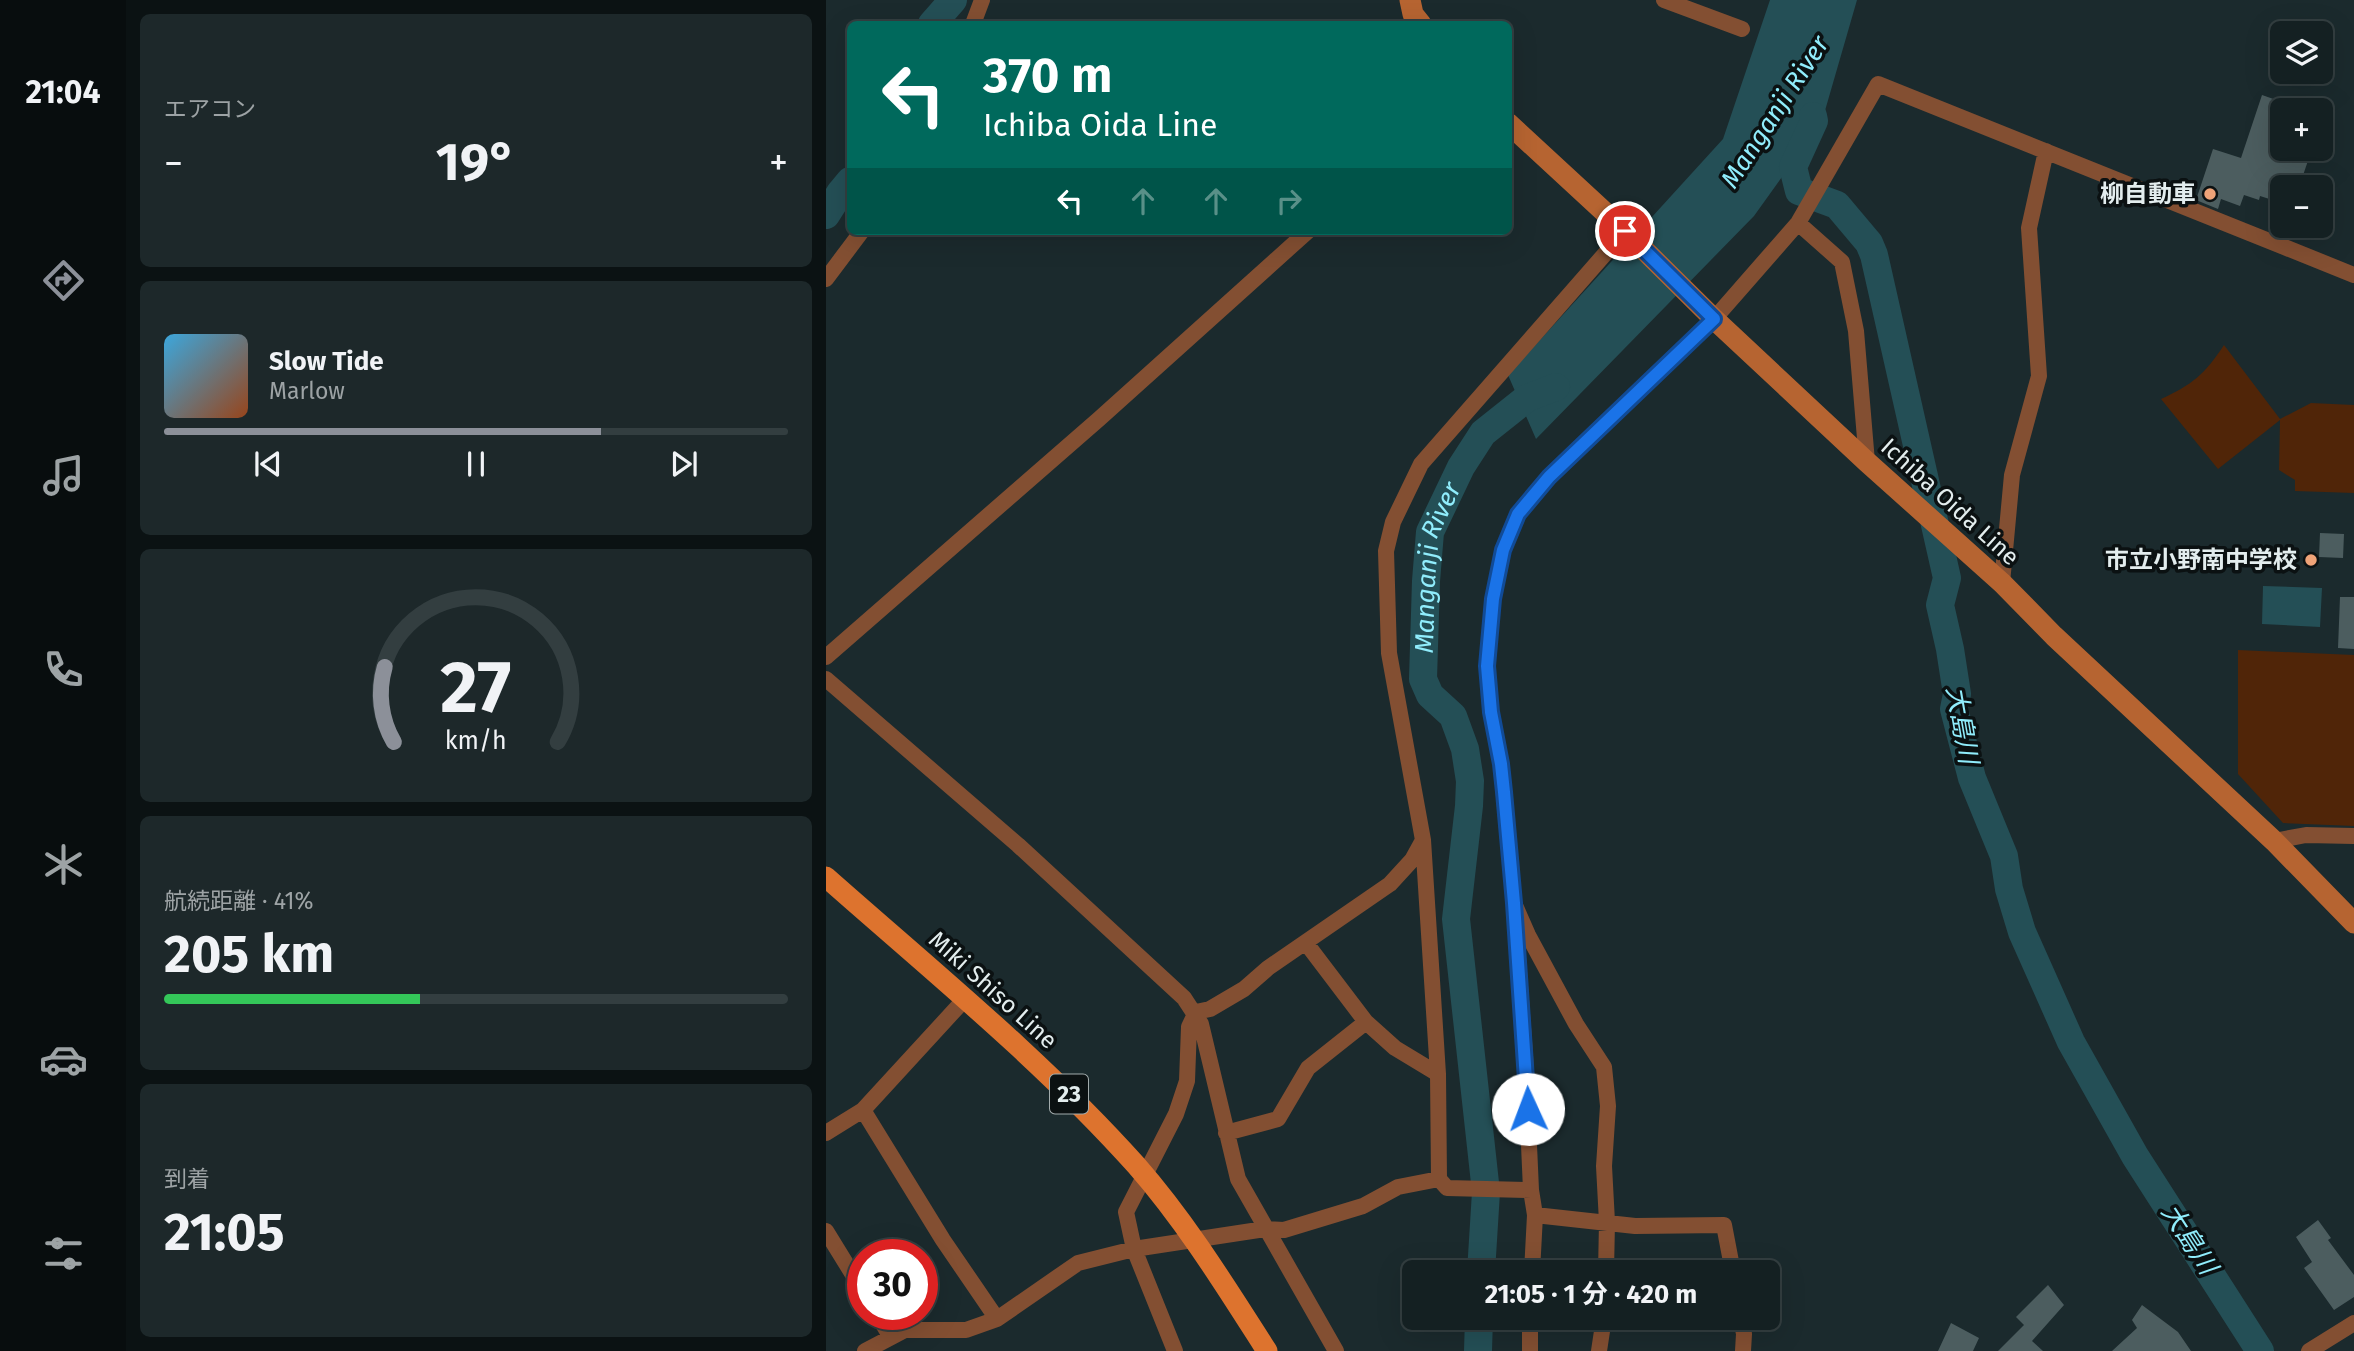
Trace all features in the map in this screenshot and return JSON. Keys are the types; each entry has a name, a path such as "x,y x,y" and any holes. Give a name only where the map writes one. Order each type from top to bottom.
{"main road":[{"path":"1410,0 1413,14 1419,21"},
{"name":"Ichiba Oida Line","path":"1512,127 1867,462 2002,583 2054,636 2274,841 2354,923"},
{"name":"Miki Shiso Line","path":"826,877 1061,1085 1143,1174 1196,1241 1267,1351"}],"street":[{"path":"974,21 982,0"},
{"path":"1664,0 1741,29"},
{"path":"1533,1260 1535,1215 1531,1190 1514,903 1501,764 1491,712 1487,666 1493,599 1503,550 1518,514 1549,477 1798,223 1878,84 2354,275"},
{"path":"2002,583 2012,475 2039,376 2029,228 2046,152"},
{"path":"1798,223 1842,262 1856,331 1867,462"},
{"path":"826,279 859,235"},
{"path":"826,657 1099,419 1304,235"},
{"path":"1443,1184 1423,840 1389,653 1386,551 1394,522 1421,464 1630,236"},
{"path":"826,679 1018,845 1196,1012 1238,1179 1336,1351"},
{"path":"2274,841 2306,835 2354,836"},
{"path":"1196,1012 1210,1009 1244,989 1268,968 1390,884 1412,860 1423,840"},
{"path":"1514,903 1528,935 1576,1024 1604,1067 1608,1106 1604,1166 1606,1260"},
{"path":"1306,943 1366,1022 1395,1048 1438,1074"},
{"path":"826,1133 863,1110 964,1000"},
{"path":"1175,1351 1134,1250 1126,1212 1143,1174 1176,1114 1187,1082 1189,1027 1196,1012"},
{"path":"1226,1133 1278,1119 1308,1068 1366,1022"},
{"path":"863,1110 943,1240 998,1319"},
{"path":"865,1351 905,1330 966,1330 998,1319 1079,1263 1134,1250 1265,1229 1284,1230 1363,1206 1398,1187 1443,1184 1531,1190"},
{"path":"1535,1215 1635,1226 1724,1225 1731,1260"},
{"path":"826,1231 847,1265"},
{"path":"2309,1351 2354,1323"},
{"path":"886,1330 890,1336"},
{"path":"1530,1330 1530,1351"},
{"path":"1599,1351 1602,1330"},
{"path":"1743,1330 1743,1351"}],"shaded area":[{"path":"2224,345 2280,419 2311,403 2354,405 2354,493 2295,491 2295,480 2279,470 2280,420 2218,469 2161,399 2197,378"},
{"path":"2238,650 2354,655 2354,826 2283,823 2238,774"}],"water":[{"path":"1770,0 1857,0 1822,121 1754,216 1536,439 1508,375 1723,139"},
{"path":"2263,586 2322,588 2320,627 2262,624"}],"building":[{"path":"2262,95 2271,98 2270,161 2308,161 2303,175 2270,175 2270,199 2260,196 2259,200 2244,195 2240,206 2221,199 2218,209 2196,200 2213,149 2241,158"},
{"path":"2320,533 2344,534 2343,558 2319,557"},
{"path":"2340,597 2354,597 2354,649 2338,648"},
{"path":"2318,1220 2331,1238 2328,1240 2354,1275 2354,1297 2334,1310 2304,1268 2312,1262 2296,1237"},
{"path":"2048,1285 2064,1305 2032,1341 2043,1351 1998,1351 2024,1325 2016,1317"},
{"path":"2142,1305 2178,1332 2191,1351 2112,1351 2137,1328 2132,1320"},
{"path":"1951,1323 1979,1338 1973,1351 1938,1351"}],"waterway":[{"path":"935,21 953,0"},
{"name":"大島川","path":"1813,116 1814,121 1793,167 1799,191 1837,205 1869,243 1874,255 1947,578 1940,605 1957,694 1954,709 1972,778 2004,856 2009,889 2022,932 2071,1042 2135,1156 2260,1351"},
{"path":"826,215 847,185"},
{"name":"Manganji River","path":"1482,1260 1486,1192 1456,919 1470,781 1465,749 1453,716 1430,695 1423,679 1430,532 1461,467 1483,433 1527,398 1556,387"},
{"name":"Manganji River","path":"1478,1351 1479,1330"}],"place":[{"name":"柳自動車","path":"2210,194"},
{"name":"市立小野南中学校","path":"2311,560"}],"route":[{"path":"1528,1109 1504,792 1491,712 1487,666 1493,599 1503,550 1518,514 1549,477 1714,319 1625,231"}]}
